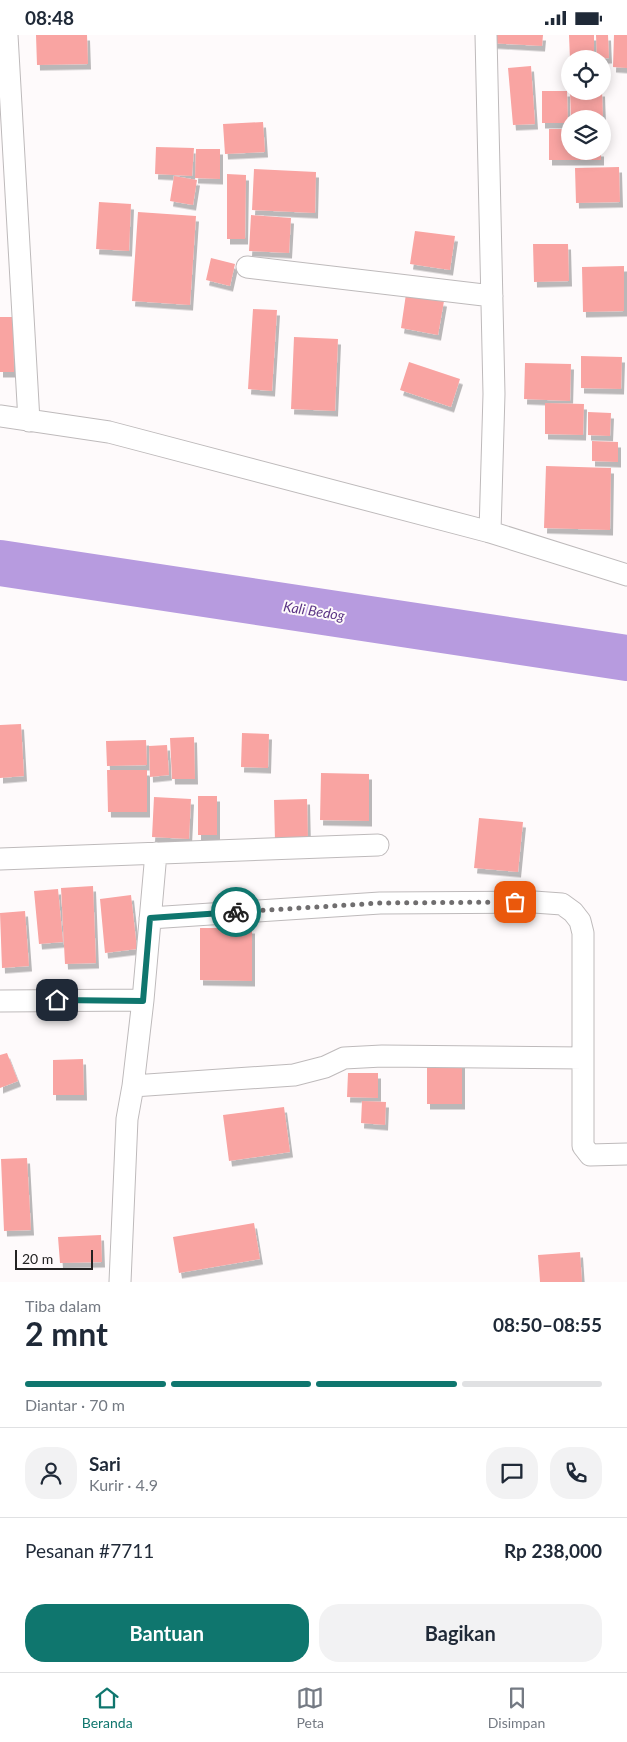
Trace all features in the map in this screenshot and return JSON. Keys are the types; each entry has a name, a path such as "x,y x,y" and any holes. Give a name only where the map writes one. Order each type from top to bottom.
{"street":[{"path":"6,35 29,421"},
{"path":"486,35 494,394 490,532"},
{"path":"247,267 492,296"},
{"path":"0,416 109,432 490,532 627,575"},
{"path":"0,859 378,845"},
{"path":"120,1282 127,1119 133,1086 143,1001 156,853"},
{"path":"150,918 380,903 534,902 562,904 573,912 580,921 583,933 584,1146 590,1155 627,1154"},
{"path":"0,1001 143,1001"},
{"path":"133,1086 294,1075 325,1067 344,1058 353,1057 583,1058"}],"building":[{"path":"36,35 87,35 88,64 37,65"},
{"path":"489,35 543,35 542,46 489,43"},
{"path":"569,35 594,35 594,50 570,50"},
{"path":"596,35 608,35 609,50 597,50"},
{"path":"614,35 627,35 627,68 613,67"},
{"path":"531,66 535,124 513,125 508,68"},
{"path":"542,91 561,91 561,100 567,100 568,110 561,110 561,123 542,123"},
{"path":"570,100 602,100 603,110 571,110"},
{"path":"263,122 265,152 225,154 223,124"},
{"path":"549,129 561,129 561,160 549,160"},
{"path":"156,147 194,148 192,176 155,174"},
{"path":"196,149 220,149 220,179 195,178"},
{"path":"619,167 620,202 576,203 575,168"},
{"path":"254,169 316,172 315,213 252,210"},
{"path":"227,174 246,175 245,239 227,239"},
{"path":"174,176 197,180 193,205 170,201"},
{"path":"99,202 131,204 129,251 96,249"},
{"path":"138,212 196,216 190,305 132,301"},
{"path":"251,215 291,218 289,253 249,251"},
{"path":"415,231 455,236 450,270 410,264"},
{"path":"533,244 568,244 569,281 534,282"},
{"path":"211,258 235,264 230,286 206,280"},
{"path":"624,266 624,311 583,312 582,267"},
{"path":"406,294 444,301 438,335 401,328"},
{"path":"253,309 277,310 272,391 248,389"},
{"path":"0,317 13,317 14,372 0,372"},
{"path":"294,337 338,339 335,411 291,409"},
{"path":"581,356 622,357 621,389 581,388"},
{"path":"409,362 460,379 451,407 400,390"},
{"path":"525,363 571,364 570,401 524,399"},
{"path":"545,403 584,404 583,435 545,434"},
{"path":"588,412 611,413 610,436 588,435"},
{"path":"592,441 618,442 618,462 592,461"},
{"path":"546,466 611,468 610,530 544,528"},
{"path":"21,724 24,776 0,778 0,725"},
{"path":"242,733 269,734 268,768 241,767"},
{"path":"194,737 195,779 172,779 170,738"},
{"path":"146,740 147,765 107,766 106,741"},
{"path":"167,745 169,775 150,777 149,746"},
{"path":"107,770 147,770 147,812 108,812"},
{"path":"321,773 369,774 369,821 320,820"},
{"path":"198,796 217,796 217,835 198,835"},
{"path":"154,797 191,799 189,839 152,837"},
{"path":"307,799 308,840 275,841 274,800"},
{"path":"479,818 523,822 518,872 474,868"},
{"path":"93,886 96,963 65,964 61,888"},
{"path":"58,889 63,942 39,944 34,891"},
{"path":"131,895 137,949 105,953 100,899"},
{"path":"25,911 29,966 2,968 0,913"},
{"path":"200,928 252,928 252,981 200,980"},
{"path":"7,1053 18,1081 0,1088 0,1055"},
{"path":"83,1059 84,1095 53,1095 53,1060"},
{"path":"462,1059 462,1104 427,1104 427,1060"},
{"path":"348,1073 378,1073 378,1098 347,1097"},
{"path":"362,1101 386,1102 385,1125 361,1123"},
{"path":"284,1107 290,1152 229,1161 223,1115"},
{"path":"27,1158 31,1230 4,1231 1,1159"},
{"path":"254,1223 260,1259 179,1273 173,1237"},
{"path":"101,1235 102,1262 60,1263 58,1237"},
{"path":"580,1252 582,1282 540,1282 538,1255"}],"waterway":[{"name":"Kali Bedog","path":"0,563 627,658"}],"way so far":[{"path":"236,912 380,903 515,902"}],"route":[{"path":"57,1000 143,1001 150,918 236,912"}]}
